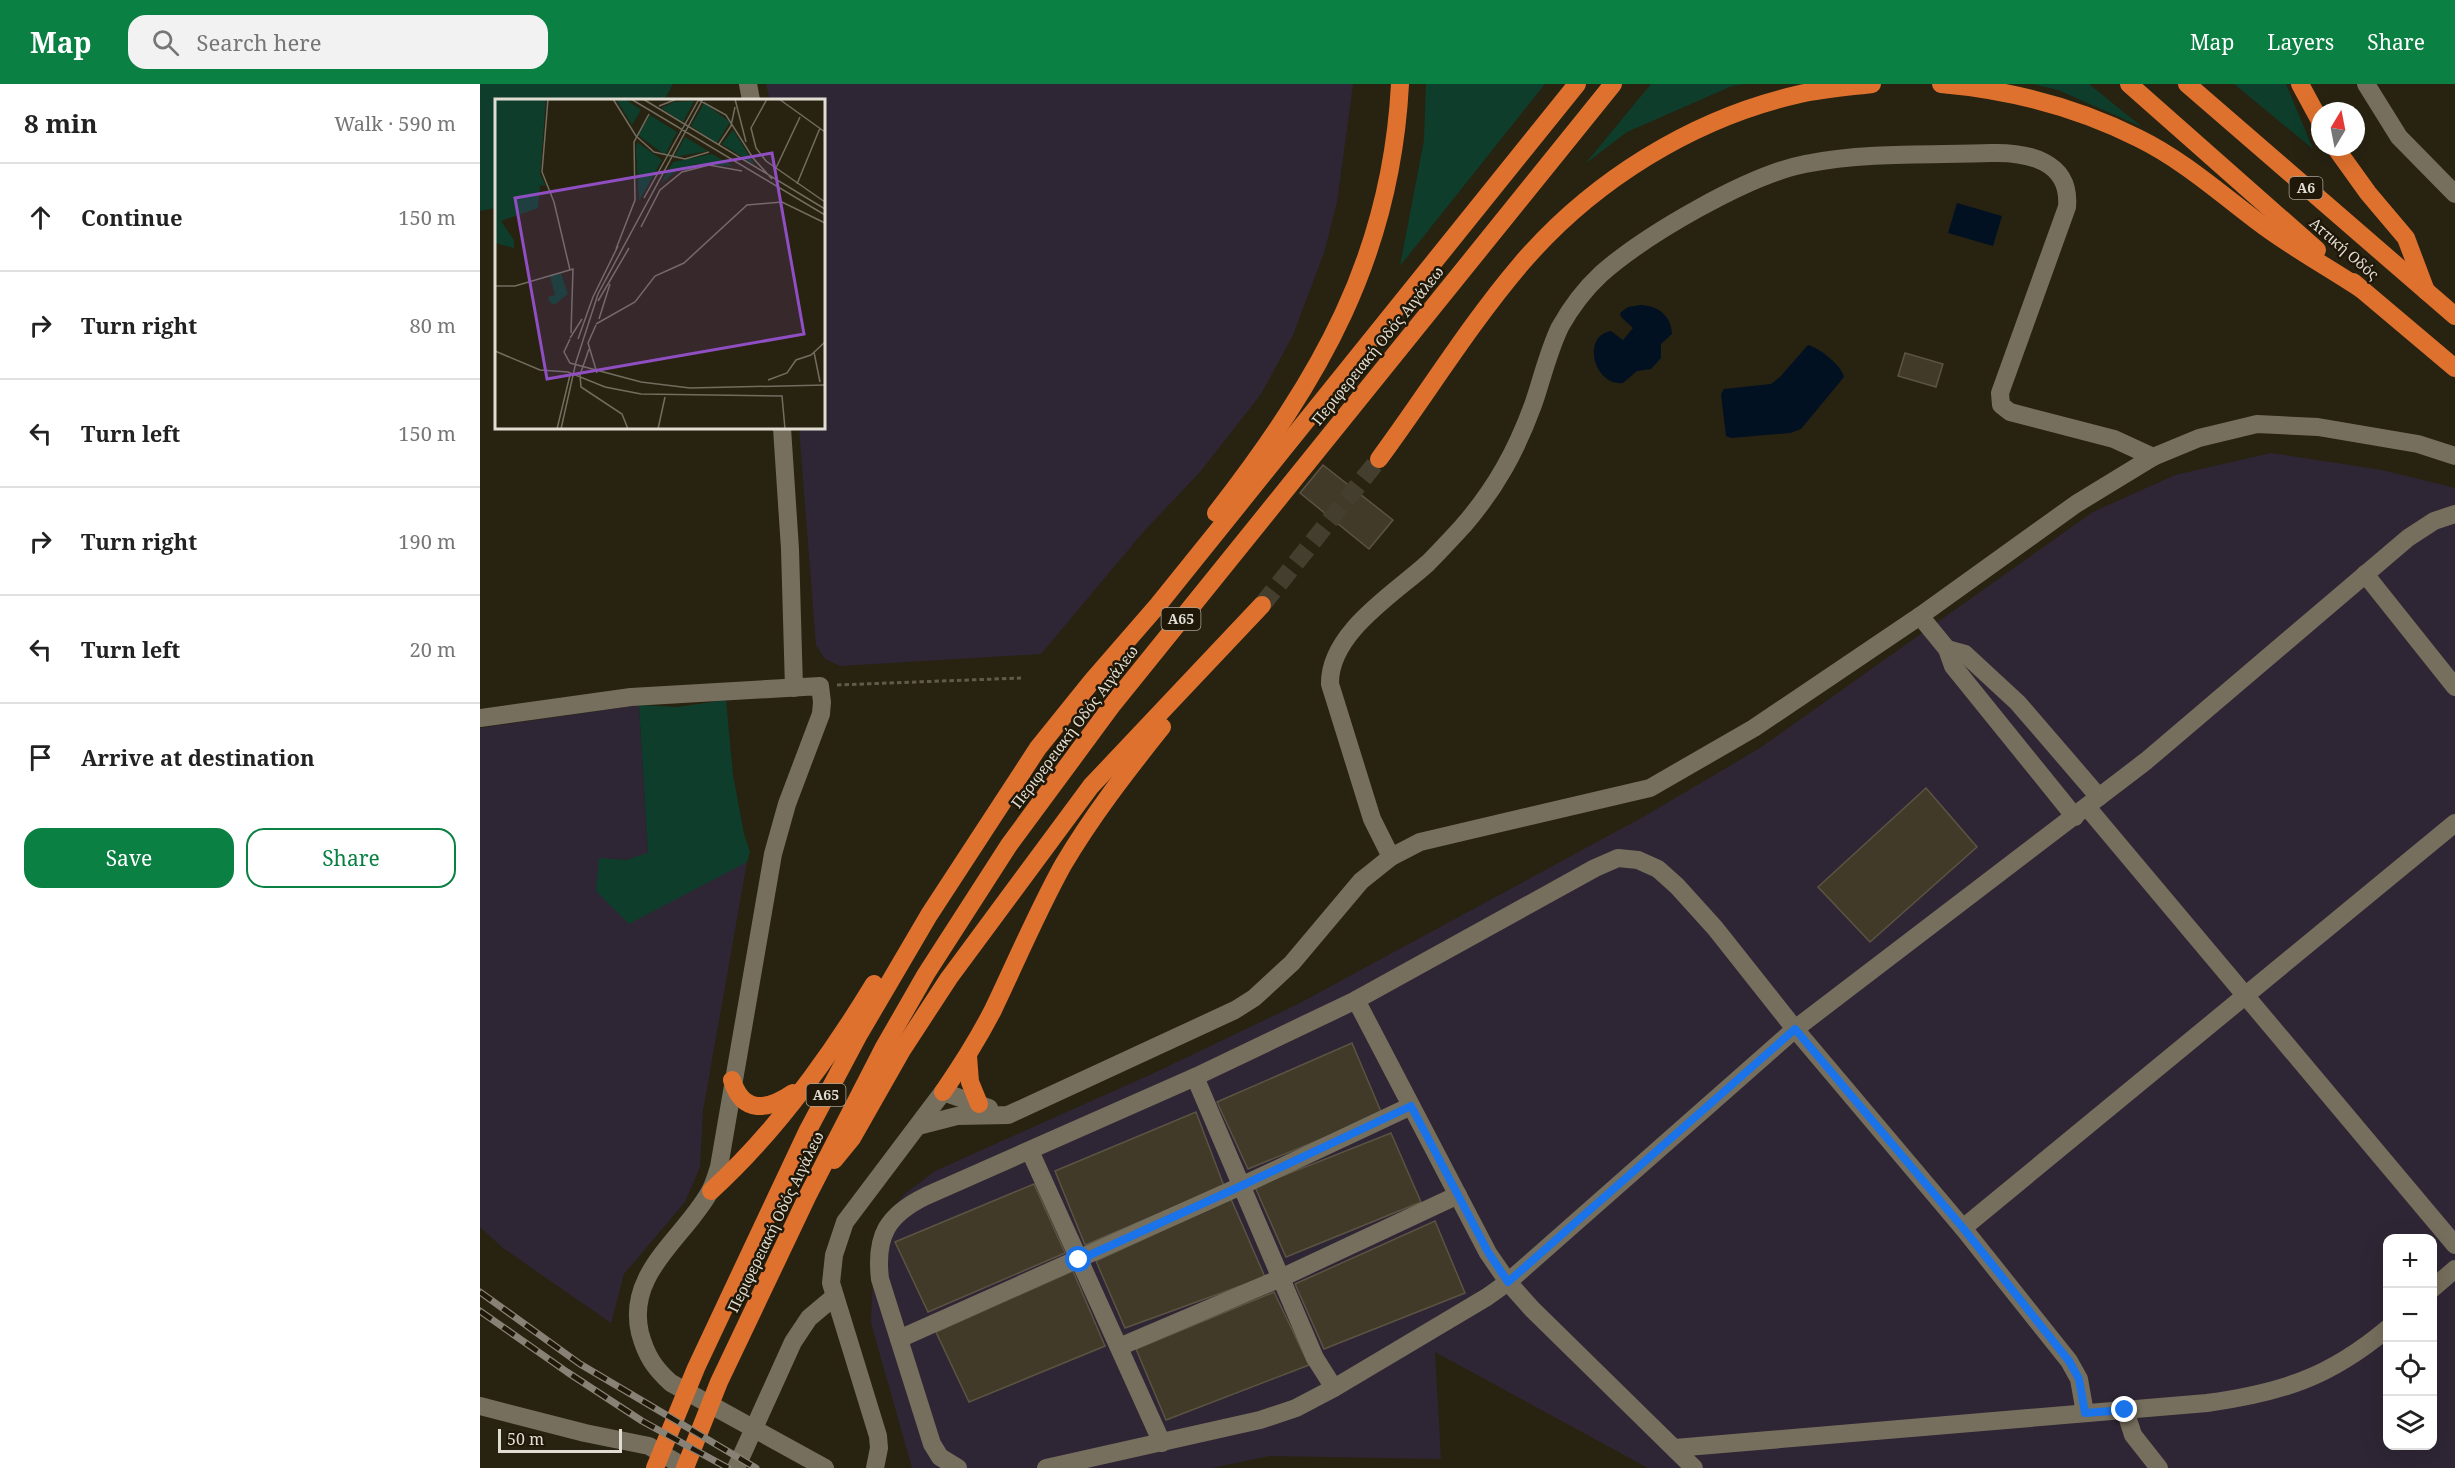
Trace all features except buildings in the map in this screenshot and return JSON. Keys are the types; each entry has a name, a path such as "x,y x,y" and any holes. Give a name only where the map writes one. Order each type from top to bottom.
{"highway":[{"path":"1158,605 1204,528 1261,455 1288,416 1335,333 1358,280 1380,217 1396,142 1400,84"},
{"name":"Περιφερειακή Οδός Αιγάλεω","path":"655,1468 696,1368 807,1132 858,1036 929,915 1038,748 1158,605 1577,84"},
{"name":"Περιφερειακή Οδός Αιγάλεω","path":"685,1468 719,1382 808,1195 883,1049 920,983 1016,835 1135,676 1613,84"},
{"path":"1379,459 1522,263 1573,213 1618,176 1649,156 1704,127 1760,106 1800,94 1872,84"},
{"path":"1941,84 1971,87 2046,102 2093,118 2140,139 2179,162 2266,227 2361,289"},
{"name":"Αττική Οδός","path":"2129,84 2361,289 2455,368"},
{"name":"Αττική Οδός","path":"2187,84 2455,316"},
{"path":"2300,84 2311,104"},
{"path":"2341,156 2368,193 2406,238 2426,292"},
{"path":"808,1195 852,1138 902,1050 949,978 1091,786 1229,642 1262,604"},
{"path":"943,1092 968,1056 1078,840 1105,800 1229,642"},
{"path":"711,1191 730,1173 806,1082 862,1004 942,875 957,857 982,836"},
{"path":"968,1056 970,1082 979,1104"},
{"path":"732,1080 736,1092 744,1101 755,1106 767,1107 778,1103 806,1082"}],"street":[{"path":"748,84 752,99"},
{"path":"2366,84 2399,137 2455,194"},
{"path":"1391,857 1372,819 1330,684 1330,670 1335,655 1366,616 1427,563 1464,524 1506,468 1534,403 1551,347 1562,324 1580,298 1601,274 1652,237 1702,207 1752,183 1802,164 1847,157 2005,153 2041,160 2055,169 2064,180 2068,192 2067,207 2000,393 2001,405 2010,412 2114,439 2153,457"},
{"path":"918,1126 957,1116 1008,1115 1214,1021 1254,998 1292,963 1361,881 1391,857 1420,842 1650,788 1754,728 1920,616 2076,504 2153,457 2199,438 2257,424 2318,426 2377,435 2418,444 2455,456"},
{"path":"782,429 790,549 794,688"},
{"path":"1046,1468 1260,1420 1296,1408 1334,1388 1508,1282 1795,1029 2146,761 2408,538 2434,521 2455,514"},
{"path":"2365,574 2455,687"},
{"path":"1920,616 1947,649 1953,666 2087,807 2455,1245"},
{"path":"1947,649 1965,654 2018,703 2087,807"},
{"path":"480,718 631,697 820,686 821,714 786,804 772,854 719,1167 711,1191 655,1263 640,1292 638,1325 647,1357 671,1383 825,1468"},
{"path":"1963,1228 2455,823"},
{"path":"958,1468 940,1457 932,1444 898,1339 879,1270 880,1242 886,1227 896,1214 909,1204 1195,1077 1356,1000 1595,868 1618,858 1638,860 1658,869 1677,886 1715,928 1795,1029 1963,1228 2069,1361 2079,1379 2085,1413"},
{"path":"1356,1000 1488,1252 1508,1282 1532,1309 1694,1468"},
{"path":"1195,1077 1315,1358 1334,1388"},
{"path":"874,1468 878,1458 878,1436 831,1283 834,1255 845,1222 943,1092 1008,1115"},
{"path":"898,1339 1079,1260 1411,1106"},
{"path":"1030,1151 1162,1443"},
{"path":"1119,1347 1281,1278 1458,1195"},
{"path":"2434,1288 2455,1269"},
{"path":"736,1468 785,1358 801,1328 834,1297"},
{"path":"1675,1448 2207,1403 2254,1397 2300,1383 2335,1367 2383,1332"},
{"path":"480,1406 585,1433 649,1446 685,1468"},
{"path":"2125,1410 2133,1435 2159,1468"}],"path":[{"path":"820,686 1021,678"}],"shaded area":[{"path":"766,84 1353,84 1337,202 1324,253 1293,335 1261,394 1200,472 1145,530 1041,654 840,666 825,659 816,645 799,429 825,429 825,99 770,99"},
{"path":"2271,453 2382,470 2455,488 2455,1468 1648,1468 1435,1352 1441,1459 1269,1456 1212,1468 912,1468 871,1323 874,1244 883,1218 906,1193 935,1171 1154,1073 1298,1004 1645,816 1760,748 2093,512 2175,475"},
{"path":"639,705 648,854 627,860 735,867 747,862 703,1111 700,1167 685,1202 624,1274 611,1323 503,1248 480,1227 480,728"}],"green space":[{"path":"480,84 673,84 665,99 495,99 495,208 480,211"},
{"path":"1426,84 1545,84 1400,266 1424,140"},
{"path":"1651,84 1744,84 1732,86 1627,132 1585,164"},
{"path":"2033,84 2089,84 2142,127 2058,90"},
{"path":"2234,84 2286,84 2311,147"},
{"path":"726,700 733,775 744,834 750,852 747,862 629,924 596,891 599,858 626,860 648,853 639,705 677,707"}],"water":[{"path":"1957,203 2002,216 1993,246 1948,233"},
{"path":"1641,305 1653,307 1662,313 1669,322 1672,334 1661,344 1661,358 1651,369 1637,371 1623,383 1613,382 1605,377 1595,360 1596,342 1602,335 1611,331 1623,340 1633,328 1621,317 1620,313 1628,307"},
{"path":"1808,345 1830,358 1844,377 1801,429 1790,433 1731,438 1726,436 1721,394 1724,389 1771,384"}],"tunnel":[{"path":"1262,605 1379,459"}],"railway":[{"path":"480,1292 580,1364 756,1468"},
{"path":"480,1311 642,1421 728,1468"}],"route":[{"path":"1079,1260 1411,1106 1488,1252 1508,1282 1795,1029 1963,1228 2069,1361 2079,1379 2084,1396 2085,1413 2125,1410"}]}
